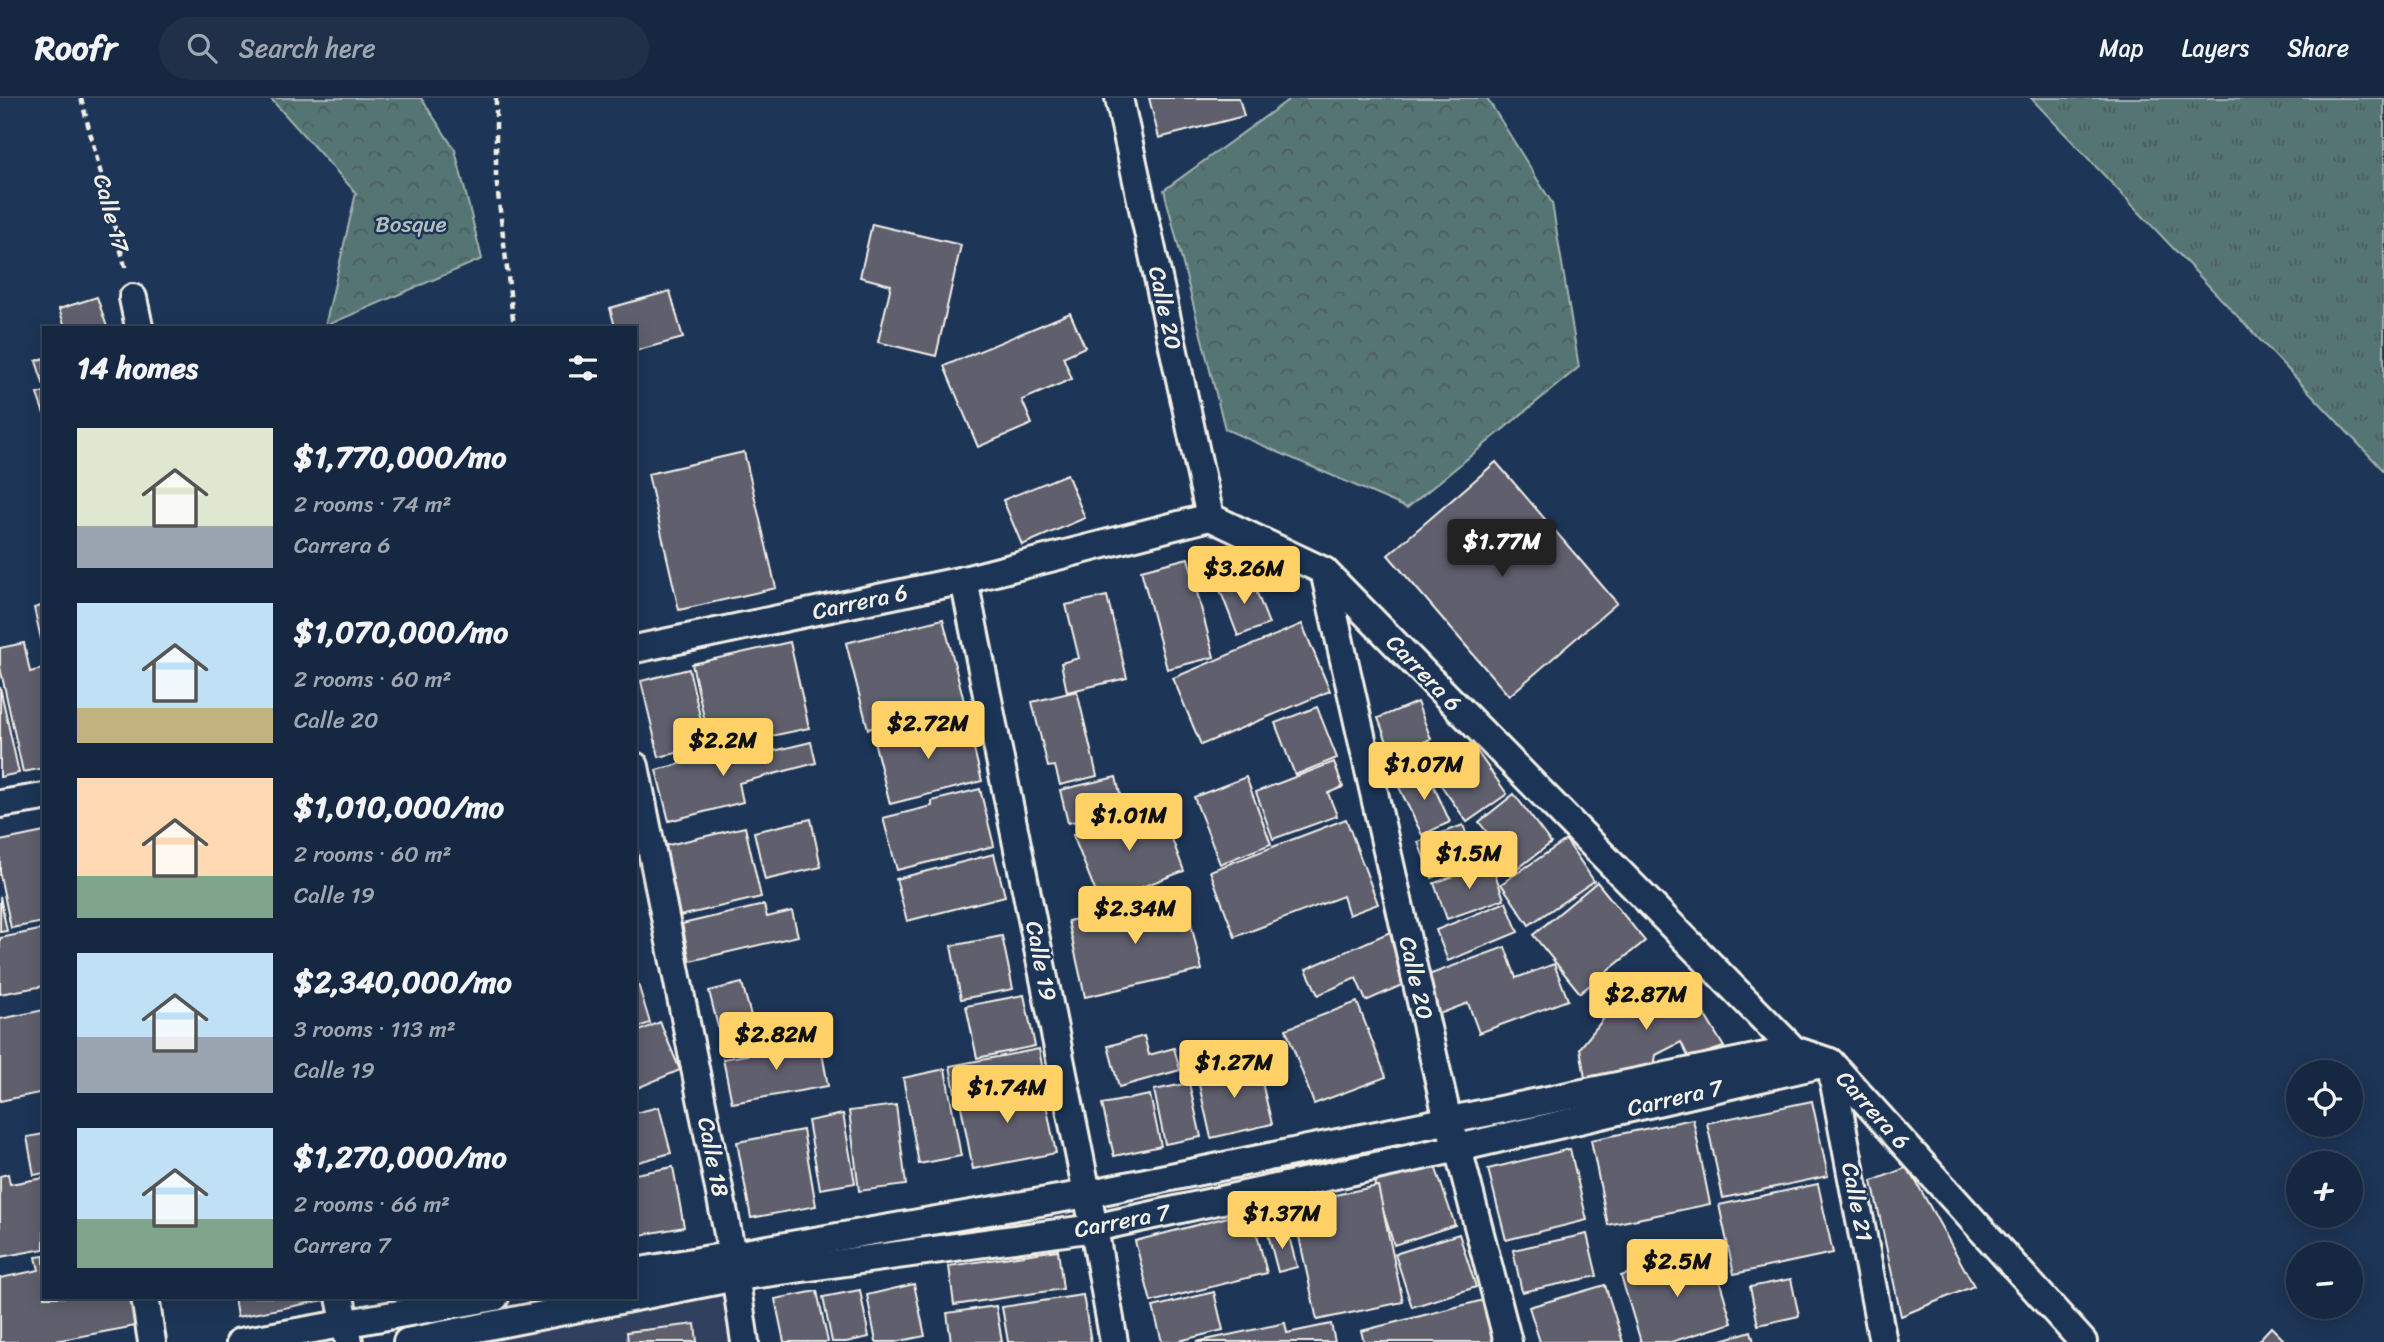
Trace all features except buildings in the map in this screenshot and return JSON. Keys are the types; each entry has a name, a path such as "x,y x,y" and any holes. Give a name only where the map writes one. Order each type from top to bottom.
{"street":[{"name":"Calle 20","path":"1119,98 1210,517"},
{"path":"133,298 139,326"},
{"name":"Carrera 6","path":"637,649 964,580 1210,517 1324,571 1794,1050 1830,1062 2083,1342"},
{"name":"Calle 20","path":"1324,571 1448,1121 1458,1148 1508,1342"},
{"name":"Calle 19","path":"964,580 1094,1228 1114,1342"},
{"name":"Calle 18","path":"637,776 734,1266 744,1342"},
{"path":"0,804 42,797"},
{"name":"Carrera 7","path":"637,1289 734,1266 1794,1050"},
{"name":"Carrera 7","path":"637,1272 734,1266 1094,1228 1830,1062"},
{"name":"Calle 21","path":"1830,1062 1883,1342"},
{"path":"145,1299 152,1342"},
{"path":"340,1299 347,1333"},
{"path":"240,1342 347,1333 487,1299"},
{"name":"Carrera 7","path":"407,1342 592,1299"}],"path":[{"name":"Calle 17","path":"81,98 133,298"},
{"path":"496,98 496,177 514,326"}],"shaded area":[{"path":"729,1291 738,1342 455,1342"}],"green space":[{"name":"Bosque","path":"270,98 421,98 455,150 482,259 325,326 356,193"},
{"path":"1291,98 1487,98 1552,203 1579,367 1407,508 1225,429 1164,190"},
{"path":"2031,98 2384,98 2384,471"}]}
